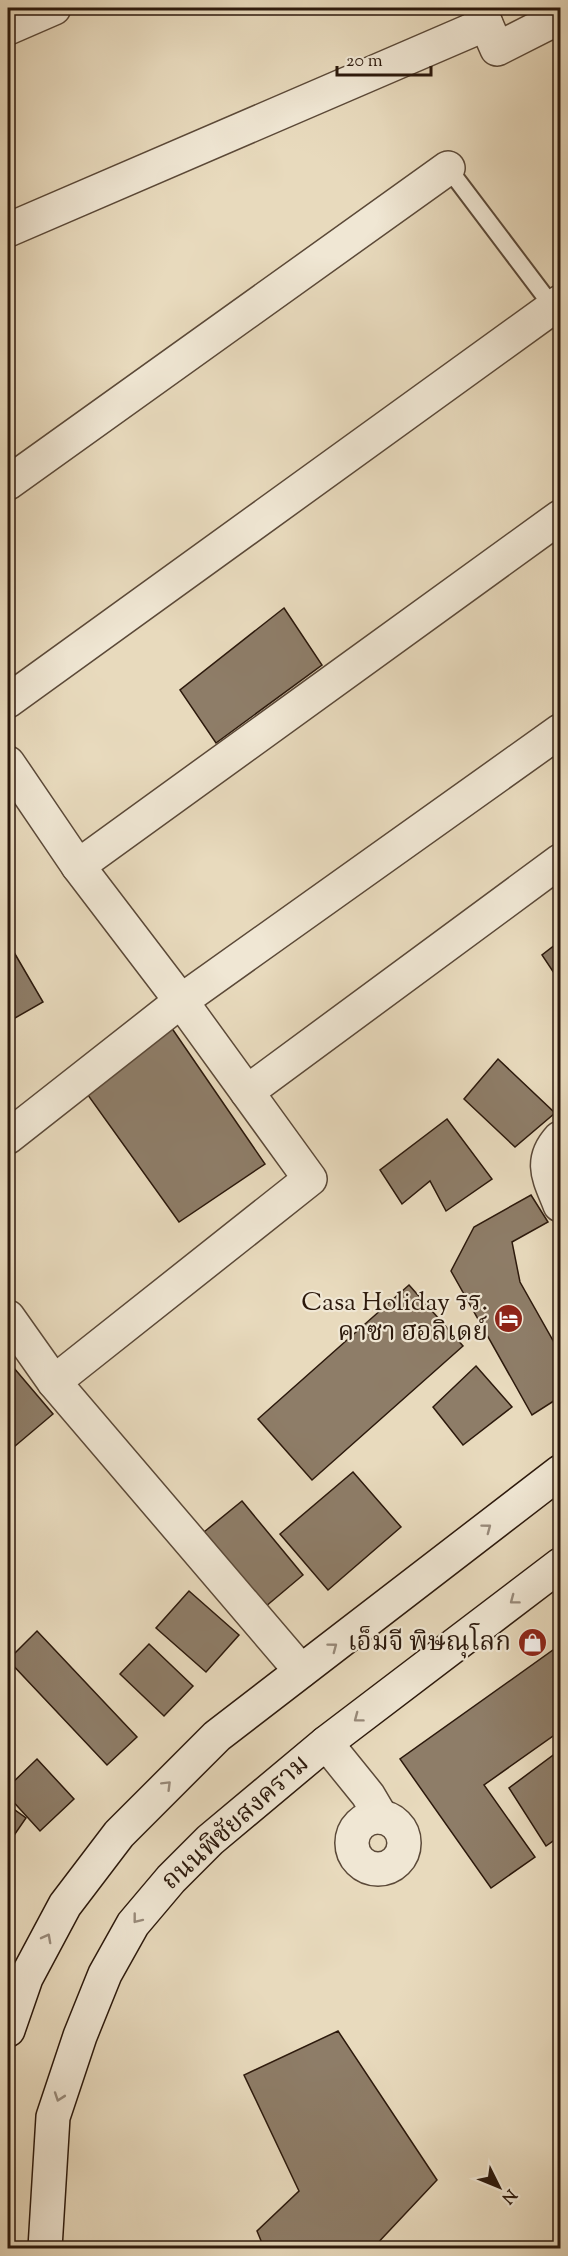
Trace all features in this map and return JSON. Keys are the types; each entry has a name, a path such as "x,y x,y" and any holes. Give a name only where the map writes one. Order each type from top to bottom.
{"street":[{"path":"8,28 54,8"},
{"path":"8,230 483,16 497,49 561,17"},
{"path":"8,483 448,168"},
{"path":"8,701 558,309"},
{"path":"78,866 561,517"},
{"path":"8,1137 181,1001 561,731"},
{"path":"8,763 78,866 181,1001 310,1179 54,1382"},
{"path":"247,1092 561,861"},
{"path":"561,1138 554,1144 546,1161 548,1175 561,1205"},
{"path":"8,1317 54,1382 301,1671"},
{"path":"8,2030 17,1975 64,1905 119,1834 217,1736 561,1472"},
{"name":"ถนนพิชัยสงคราม","path":"45,2248 53,2117 80,2036 105,1974 133,1924 171,1879 210,1840 326,1743 561,1565"},
{"path":"326,1743 381,1817"}],"lane":[{"path":"448,168 558,309"}],"building":[{"path":"284,608 322,665 216,743 180,690"},
{"path":"560,941 560,982 542,955"},
{"path":"8,942 43,1002 8,1022"},
{"path":"171,1027 265,1164 179,1222 85,1091"},
{"path":"498,1059 555,1113 515,1147 464,1099"},
{"path":"447,1119 492,1179 446,1211 430,1181 402,1204 380,1170"},
{"name":"Casa Holiday รร. คาซา ฮอลิเดย์","path":"531,1195 548,1222 512,1242 520,1282 560,1353 560,1397 532,1415 451,1271 474,1227"},
{"path":"409,1285 463,1346 312,1480 258,1419"},
{"path":"8,1361 53,1414 8,1452"},
{"path":"476,1366 512,1407 463,1445 433,1407"},
{"path":"353,1472 401,1527 328,1590 280,1534"},
{"path":"242,1501 303,1575 265,1607 204,1532"},
{"path":"189,1591 239,1635 206,1672 156,1628"},
{"path":"37,1631 137,1737 107,1765 8,1660"},
{"path":"149,1644 193,1686 164,1716 120,1674"},
{"path":"560,1645 560,1731 484,1785 535,1857 491,1888 400,1759"},
{"path":"560,1750 560,1836 546,1846 509,1788"},
{"path":"37,1759 74,1799 40,1831 8,1796 8,1787"},
{"path":"8,1805 26,1818 8,1844"},
{"path":"338,2031 437,2180 373,2248 264,2248 257,2231 299,2191 244,2075"}],"place":[{"name":"Casa Holiday รร. คาซา ฮอลิเดย์","path":"509,1318"},
{"name":"เอ็มจี พิษณุโลก","path":"532,1643"}]}
